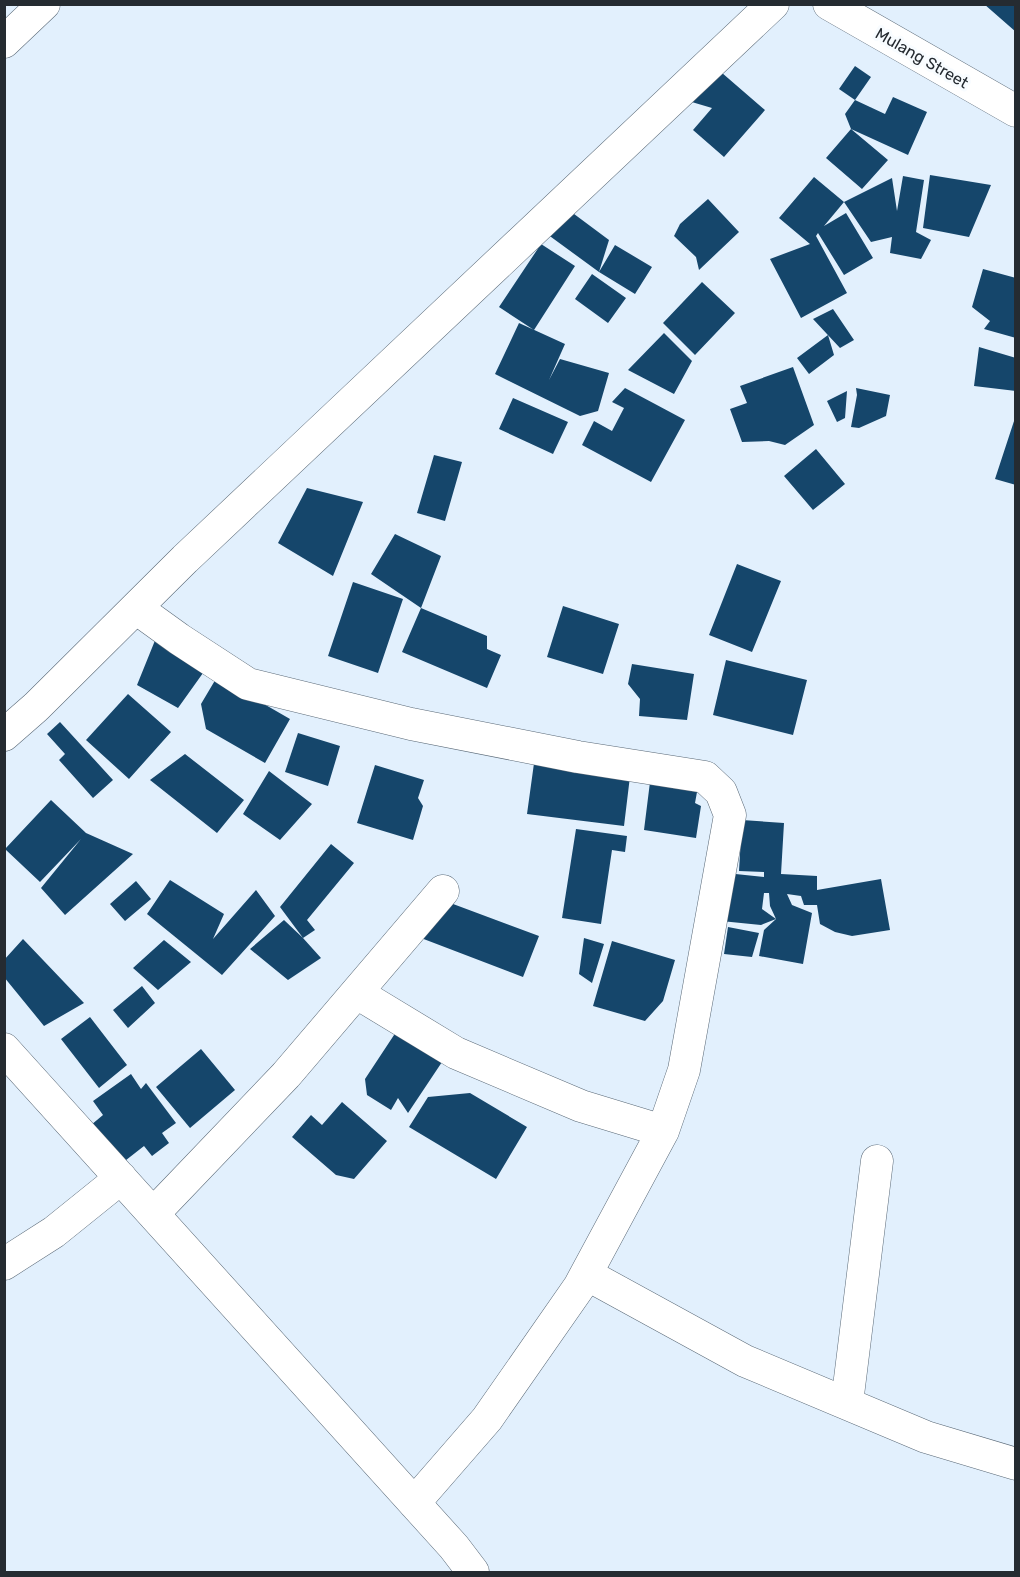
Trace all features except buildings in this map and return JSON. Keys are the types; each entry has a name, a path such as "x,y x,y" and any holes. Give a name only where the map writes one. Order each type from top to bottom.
{"street":[{"path":"4,42 44,4"},
{"path":"8,725 136,608 185,559 773,4"},
{"name":"Mulang Street","path":"829,4 1016,111"},
{"path":"136,608 178,639 248,684 411,724 578,757 705,777 721,792 730,815 684,1070 663,1131 579,1287 487,1419 414,1503"},
{"path":"154,1213 286,1075 444,891"},
{"path":"357,993 456,1053 581,1106 663,1131"},
{"path":"4,1049 414,1503 450,1560 472,1572"},
{"path":"847,1403 877,1161"},
{"path":"4,1264 54,1232 121,1178"},
{"path":"586,1274 745,1361 927,1437 1016,1464"}]}
